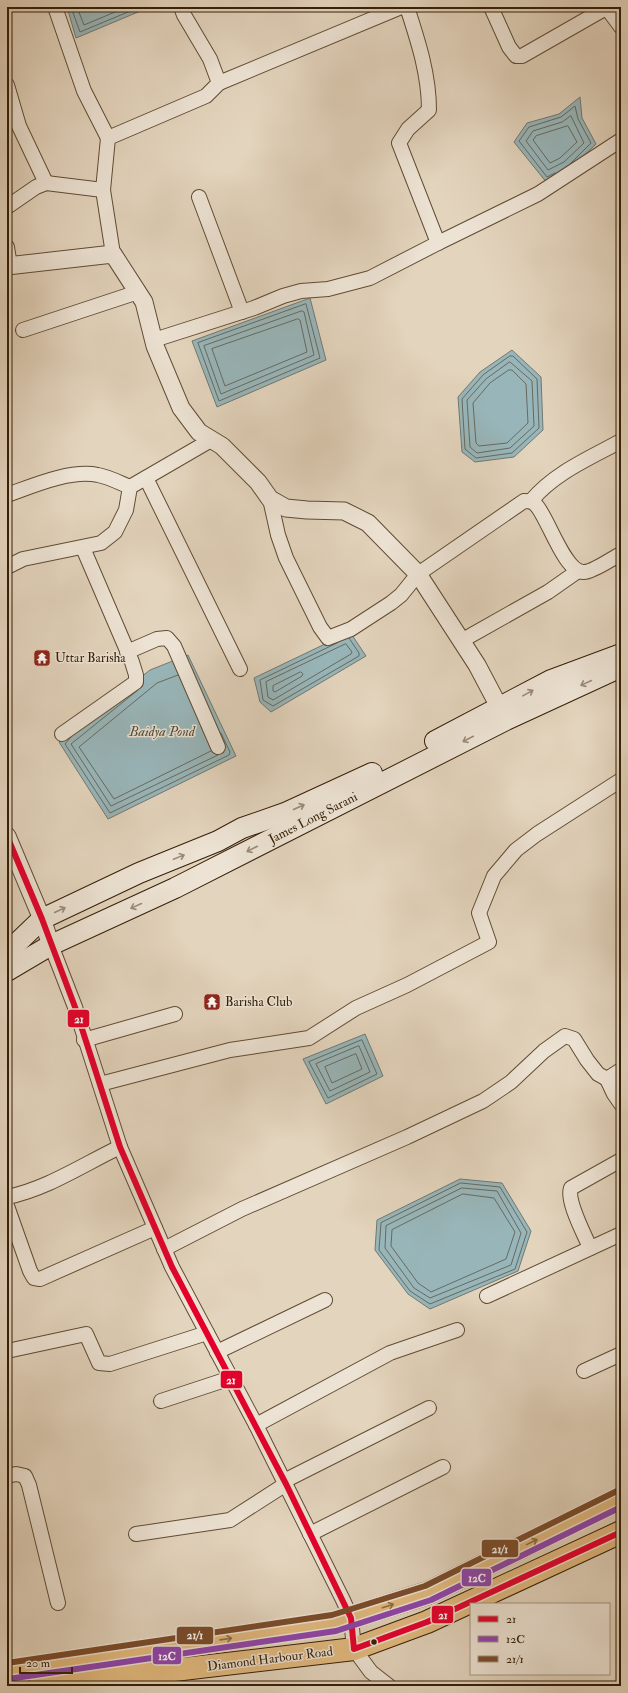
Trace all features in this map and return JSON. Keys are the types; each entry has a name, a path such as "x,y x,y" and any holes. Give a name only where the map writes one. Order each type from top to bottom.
{"highway":[{"name":"Diamond Harbour Road","path":"7,1671 172,1646 334,1624 428,1593 621,1498"},
{"name":"Diamond Harbour Road","path":"39,1686 354,1650 427,1622 621,1532"},
{"path":"172,1646 176,1670"}],"main road":[{"path":"503,714 551,680 621,654"},
{"name":"James Long Sarani","path":"7,971 51,945 175,888 447,742 503,714 621,667"},
{"path":"7,949 16,944 42,919 139,873 218,841 242,828 285,813 391,765 447,742"}],"street":[{"path":"55,7 84,91 108,138 103,190 113,254 144,302 154,340 181,408 199,432 222,446 258,482 270,499 278,536 286,558 320,627 328,638 351,629 391,602 401,595 418,574 524,501 531,501 536,505 552,534 572,565 578,571 585,573 617,556 621,560"},
{"path":"181,7 184,15 210,59 219,84"},
{"path":"108,138 206,96 219,84 401,7"},
{"path":"406,7 419,42 429,87 429,110 408,129 399,143 438,243"},
{"path":"491,7 509,47 516,56 522,56 606,7 621,27"},
{"path":"7,85 19,126 46,183"},
{"path":"154,340 242,312 289,294 301,291 328,289 370,278 538,194 621,140"},
{"path":"7,207 36,187 46,183 103,190"},
{"path":"200,196 242,312"},
{"path":"7,247 8,266 113,254"},
{"path":"22,330 138,292"},
{"path":"7,495 38,484 82,473 98,475 130,487 211,440"},
{"path":"531,501 542,488 556,478 621,441"},
{"path":"146,478 240,669"},
{"path":"7,567 22,559 83,548 101,543 115,532 126,510 130,487"},
{"path":"270,499 286,508 344,511 368,523 418,574 477,665 503,714"},
{"path":"62,734 136,682 136,675 127,652 83,548"},
{"path":"462,641 548,592 578,571"},
{"path":"127,652 157,640 167,638 174,646 218,747"},
{"path":"100,1084 230,1050 309,1038 356,1008 407,985 489,942 479,913 494,876 516,850 537,834 621,780"},
{"path":"7,836 42,919 75,1007 84,1040 100,1084 120,1148 164,1249 285,1482 351,1618 354,1650 371,1672 389,1686"},
{"path":"84,1040 175,1014"},
{"path":"164,1249 242,1208 407,1137 482,1101 511,1082 544,1051 565,1036 574,1039 598,1074 607,1079 614,1094 621,1104"},
{"path":"607,1079 621,1070"},
{"path":"7,1197 20,1194 66,1175 120,1148"},
{"path":"590,1248 571,1201 571,1188 621,1160"},
{"path":"7,1206 30,1271 34,1278 40,1279 155,1228"},
{"path":"487,1296 621,1234"},
{"path":"217,1352 325,1300"},
{"path":"256,1425 390,1353 458,1330"},
{"path":"7,1351 86,1334 99,1363 110,1364 207,1333"},
{"path":"584,1370 621,1354"},
{"path":"161,1401 231,1378"},
{"path":"136,1534 230,1520 285,1482 429,1408"},
{"path":"310,1534 443,1467"},
{"path":"7,1476 16,1474 25,1476 29,1485 58,1603"}],"water":[{"path":"67,7 150,7 76,38"},
{"path":"580,97 582,118 596,144 569,170 547,183 514,142 527,123 559,114"},
{"path":"310,298 326,360 217,407 192,341"},
{"path":"512,350 541,377 543,430 514,457 475,462 462,452 458,397 480,372"},
{"path":"350,632 366,656 271,712 260,702 254,678"},
{"name":"Baidya Pond","path":"188,655 236,756 108,819 59,742 150,670"},
{"path":"365,1034 383,1076 326,1104 303,1059"},
{"path":"460,1179 502,1183 531,1231 518,1271 430,1309 408,1294 375,1250 377,1220"}],"transit line":[{"name":"21","path":"7,836 42,919 75,1007 120,1147 172,1267 286,1484 351,1618 354,1649 427,1622 621,1532"},
{"name":"21/1","path":"7,1663 332,1615 425,1586 617,1491"},
{"name":"12C","path":"8,1679 336,1631 431,1600 621,1507"}],"place":[{"name":"Uttar Barisha","path":"42,658"},
{"name":"Barisha Club","path":"212,1002"}]}
